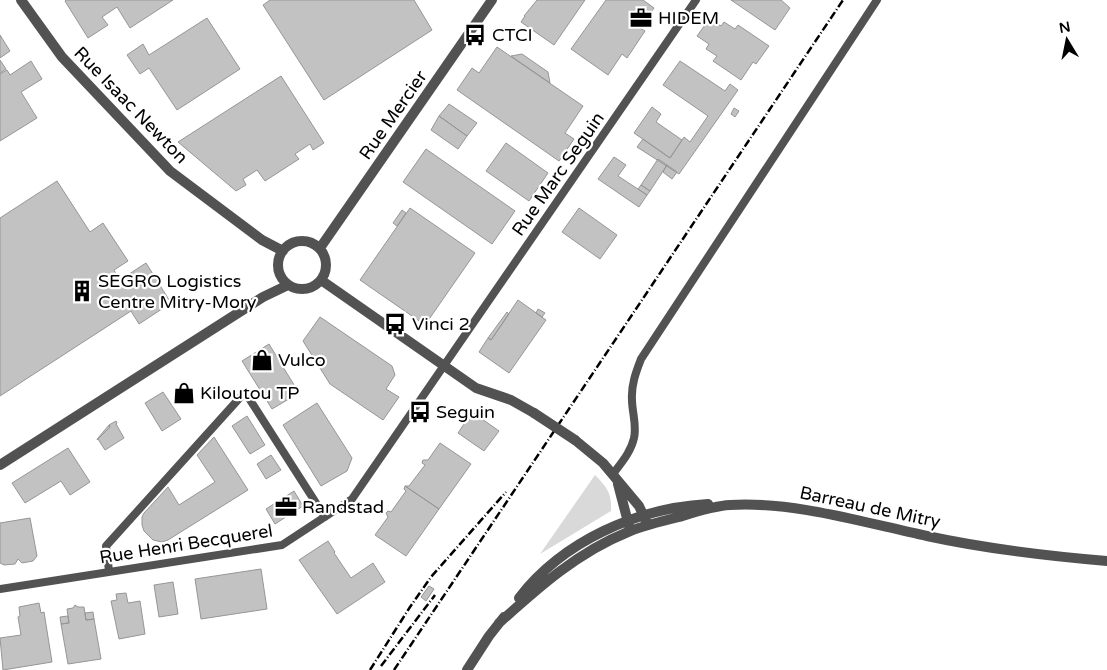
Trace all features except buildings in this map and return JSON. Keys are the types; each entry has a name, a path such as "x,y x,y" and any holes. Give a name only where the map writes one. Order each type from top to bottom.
{"street":[{"name":"Rue Isaac Newton","path":"21,0 62,57 170,172 262,240 283,251"},
{"name":"Rue Mercier","path":"320,248 492,0"},
{"name":"Rue Marc Seguin","path":"444,366 696,0"},
{"path":"629,526 615,478 631,450 636,430 632,390 641,359 876,0"},
{"path":"296,241 305,241 313,243 320,248 327,261 327,268 322,280 312,287 304,289 288,285 283,280 278,265 279,258 289,245 296,241"},
{"path":"322,280 476,388 511,400 575,440 596,457 615,478 639,506 646,520"},
{"path":"0,465 263,297 288,285"},
{"name":"Rue Henri Becquerel","path":"0,589 282,545 352,499 444,366"},
{"path":"109,571 106,546 245,392 326,517"},
{"name":"Barreau de Mitry","path":"467,670 499,623 546,581 572,562 629,526 646,520 728,505 763,504 795,508 931,537 996,548 1107,561"}],"shaded area":[{"path":"595,475 608,491 611,500 611,511 540,554"}],"railway":[{"path":"394,670 843,0"},
{"path":"370,670 431,577 506,492"},
{"path":"381,666 435,595"}],"place":[{"name":"HIDEM","path":"641,18"},
{"name":"CTCI","path":"475,35"},
{"name":"SEGRO Logistics Centre Mitry-Mory","path":"82,291"},
{"name":"Vinci 2","path":"395,324"},
{"name":"Vulco","path":"262,360"},
{"name":"Kiloutou TP","path":"184,393"},
{"name":"Seguin","path":"420,412"},
{"name":"Randstad","path":"286,507"}]}
